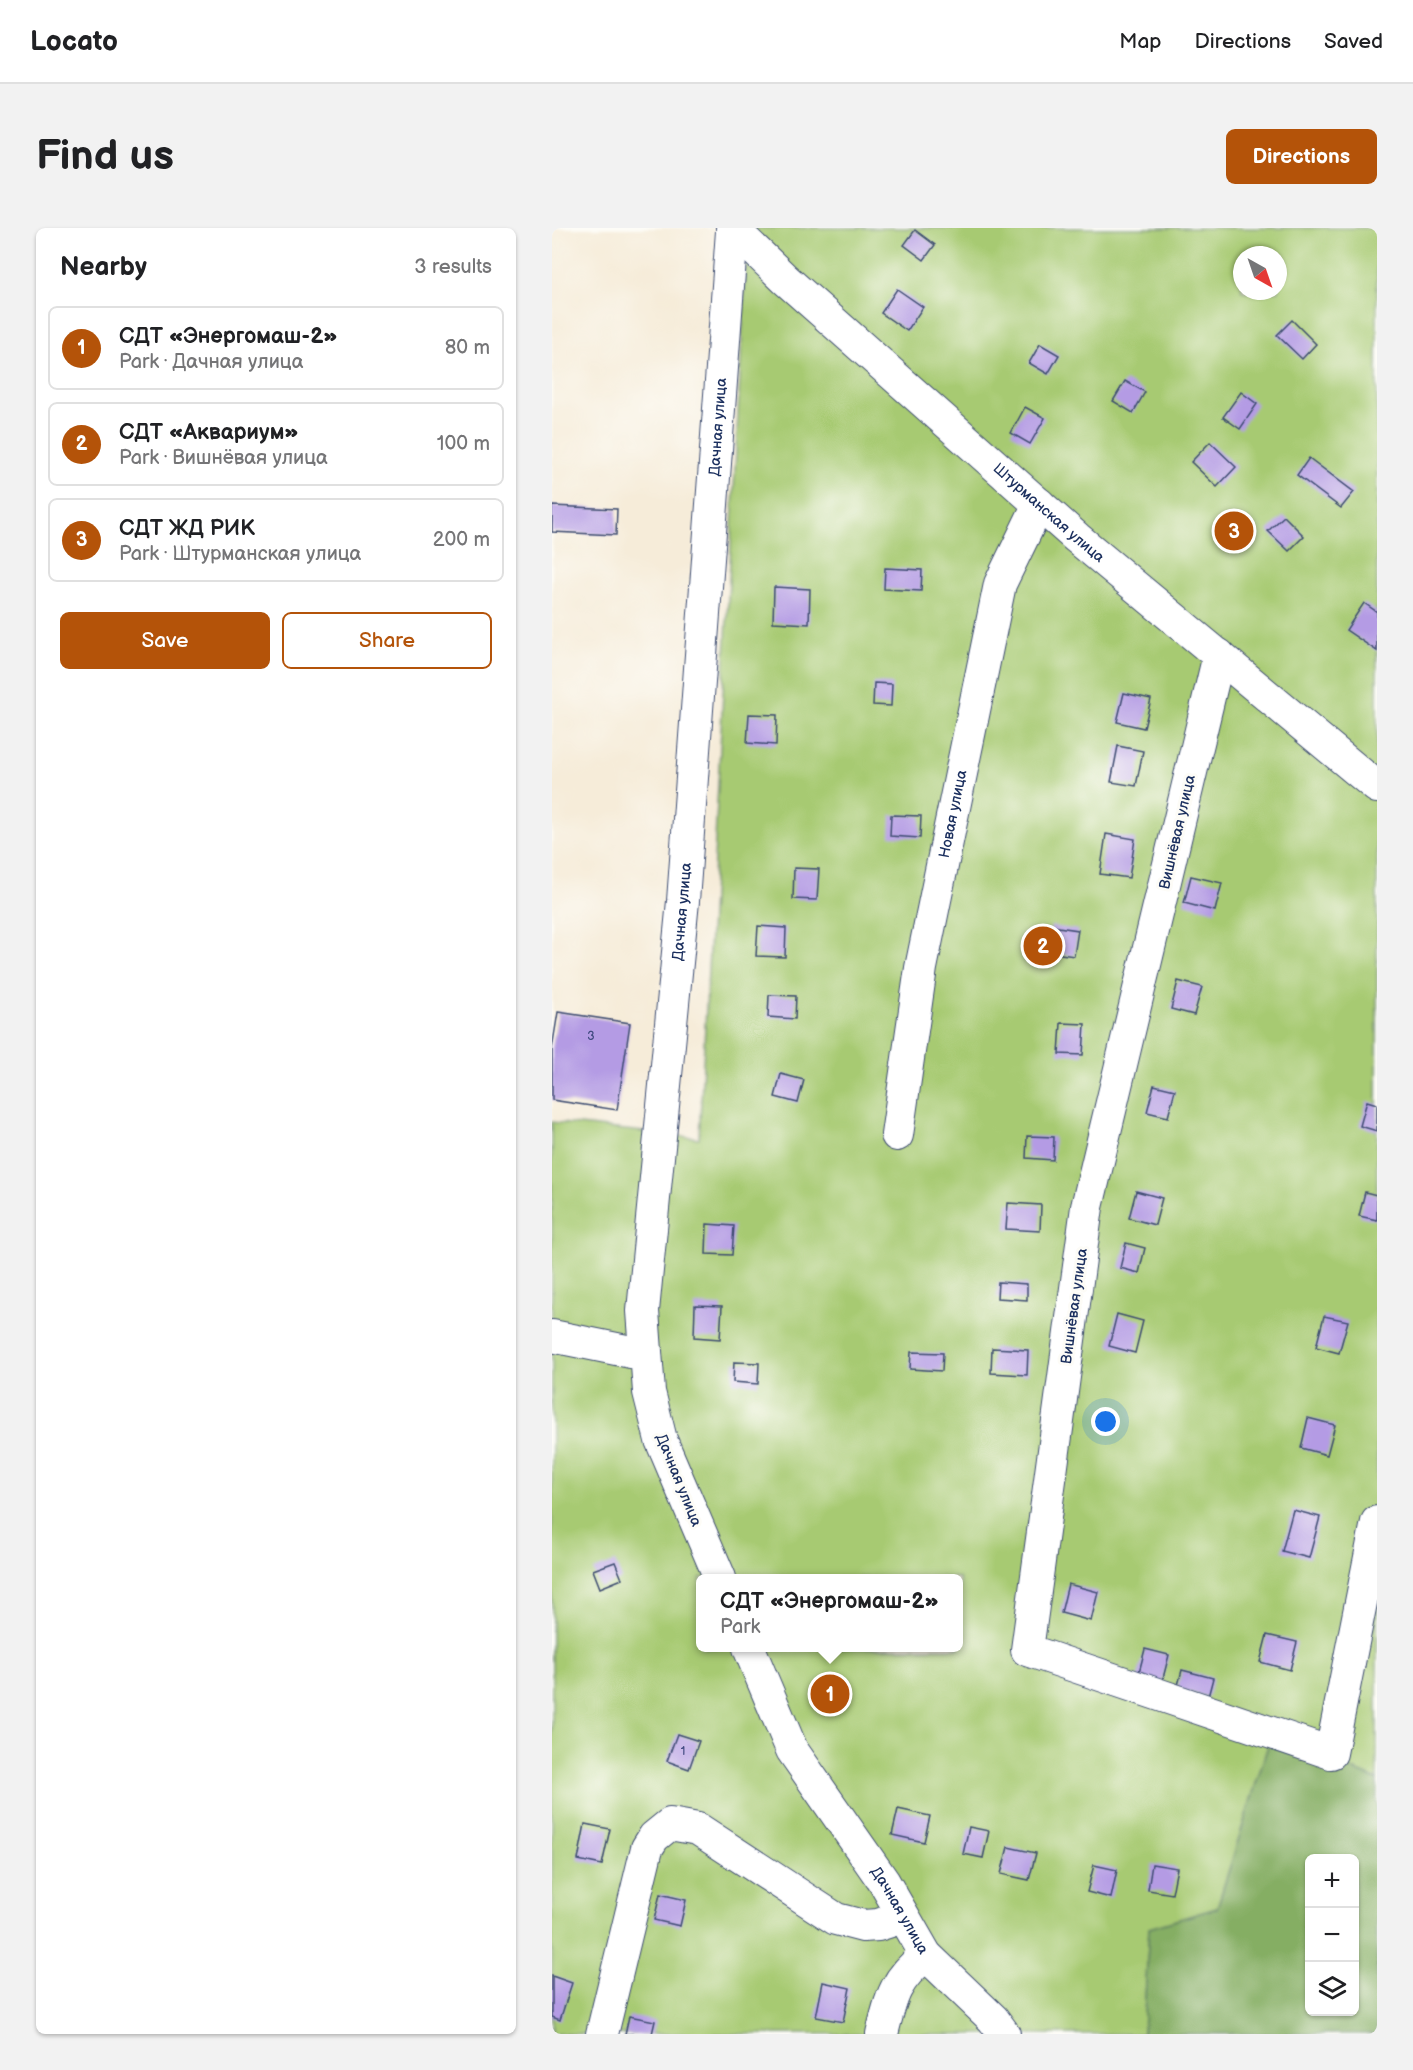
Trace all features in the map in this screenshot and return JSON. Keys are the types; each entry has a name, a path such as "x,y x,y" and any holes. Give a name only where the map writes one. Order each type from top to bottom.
{"street":[{"name":"Штурманская улица","path":"732,229 1039,504 1377,787"},
{"name":"Дачная улица","path":"718,1574 661,1440 649,1392 643,1311 683,901 732,229"},
{"name":"Новая улица","path":"897,1135 921,968 1000,584 1039,504"},
{"name":"Вишнёвая улица","path":"1219,655 1088,1207 1027,1650 1331,1754 1377,1522"},
{"path":"552,1336 646,1355"},
{"name":"Дачная улица","path":"751,1652 792,1750 884,1882 926,1955 993,2019 1004,2034"},
{"path":"602,2034 647,1848 654,1837 670,1824 698,1829 836,1919 863,1926 878,1925 903,1917"},
{"path":"882,2034 891,1994 906,1970 926,1955"}],"green space":[{"path":"748,228 1377,228 1377,1780 1271,1736 1217,1908 1149,1928 1143,2034 552,2034 552,1122 699,1138"},
{"path":"1271,1736 1377,1780 1377,2034 1143,2034 1149,1928 1217,1908"}],"building":[{"path":"915,230 935,245 924,260 904,245"},
{"path":"897,289 923,307 907,331 881,313"},
{"path":"1292,320 1316,344 1302,359 1277,335"},
{"path":"1040,344 1059,355 1048,374 1029,363"},
{"path":"1125,381 1145,392 1133,413 1113,401"},
{"path":"1241,392 1257,404 1240,429 1223,417"},
{"path":"1025,407 1045,418 1030,444 1011,433"},
{"path":"1210,442 1236,467 1217,487 1191,462"},
{"path":"1309,458 1354,492 1341,508 1297,475"},
{"path":"552,506 617,509 616,535 552,532"},
{"path":"1284,516 1304,536 1289,551 1268,531"},
{"path":"885,568 922,570 921,591 884,589"},
{"path":"774,587 810,589 809,624 773,622"},
{"path":"1364,603 1377,612 1377,651 1346,630"},
{"path":"874,683 892,684 891,706 873,705"},
{"path":"1124,693 1151,699 1144,728 1117,722"},
{"path":"749,714 777,715 776,745 747,743"},
{"path":"1118,746 1143,751 1136,786 1111,782"},
{"path":"891,815 921,816 920,838 890,836"},
{"path":"1106,834 1135,839 1129,878 1100,874"},
{"path":"794,868 819,869 817,900 793,899"},
{"path":"1191,876 1222,883 1215,911 1184,903"},
{"path":"758,926 786,928 785,957 756,956"},
{"path":"1051,926 1078,930 1074,956 1047,952"},
{"path":"1178,981 1202,987 1194,1015 1171,1009"},
{"path":"769,995 796,996 795,1019 768,1017"},
{"path":"558,1012 630,1023 617,1110 552,1100 552,1049"},
{"path":"1061,1023 1085,1024 1083,1055 1059,1054"},
{"path":"781,1074 804,1080 798,1103 775,1097"},
{"path":"1154,1085 1175,1090 1168,1117 1147,1112"},
{"path":"1367,1101 1377,1104 1377,1131 1360,1126"},
{"path":"1027,1136 1054,1137 1053,1160 1026,1158"},
{"path":"1136,1191 1162,1198 1155,1225 1129,1218"},
{"path":"1365,1192 1377,1195 1377,1220 1359,1216"},
{"path":"1008,1203 1041,1205 1040,1231 1006,1229"},
{"path":"707,1224 734,1226 732,1255 706,1254"},
{"path":"1126,1243 1145,1248 1139,1273 1120,1268"},
{"path":"998,1282 1027,1284 1027,1300 997,1298"},
{"path":"695,1305 722,1306 720,1339 694,1337"},
{"path":"1117,1314 1143,1321 1135,1353 1109,1346"},
{"path":"1324,1316 1348,1321 1339,1353 1316,1347"},
{"path":"992,1348 1028,1350 1027,1375 991,1373"},
{"path":"911,1352 943,1353 942,1371 910,1369"},
{"path":"734,1362 759,1363 758,1384 733,1382"},
{"path":"1308,1418 1335,1425 1327,1455 1301,1448"},
{"path":"1293,1510 1320,1517 1309,1558 1282,1551"},
{"path":"615,1562 622,1579 600,1588 593,1570"},
{"path":"1068,1584 1098,1592 1091,1621 1061,1613"},
{"path":"1267,1635 1297,1642 1290,1670 1260,1662"},
{"path":"1145,1649 1169,1655 1161,1686 1137,1680"},
{"path":"1182,1670 1213,1678 1208,1697 1177,1689"},
{"path":"677,1734 699,1741 689,1769 667,1761"},
{"path":"898,1809 930,1816 924,1842 892,1835"},
{"path":"585,1824 610,1829 602,1865 578,1860"},
{"path":"969,1827 989,1831 983,1858 963,1854"},
{"path":"1008,1847 1036,1853 1029,1880 1001,1874"},
{"path":"1152,1864 1177,1868 1172,1894 1148,1890"},
{"path":"1094,1865 1117,1870 1111,1898 1087,1892"},
{"path":"660,1894 686,1900 680,1926 654,1920"},
{"path":"552,1976 572,1983 560,2020 552,2017"},
{"path":"823,1982 850,1988 843,2022 816,2017"},
{"path":"629,2016 655,2021 652,2034 625,2034"}],"place":[{"name":"СДТ ЖД РИК","path":"1234,531"},
{"name":"СДТ «Аквариум»","path":"1043,946"},
{"name":"СДТ «Энергомаш-2»","path":"830,1694"}]}
